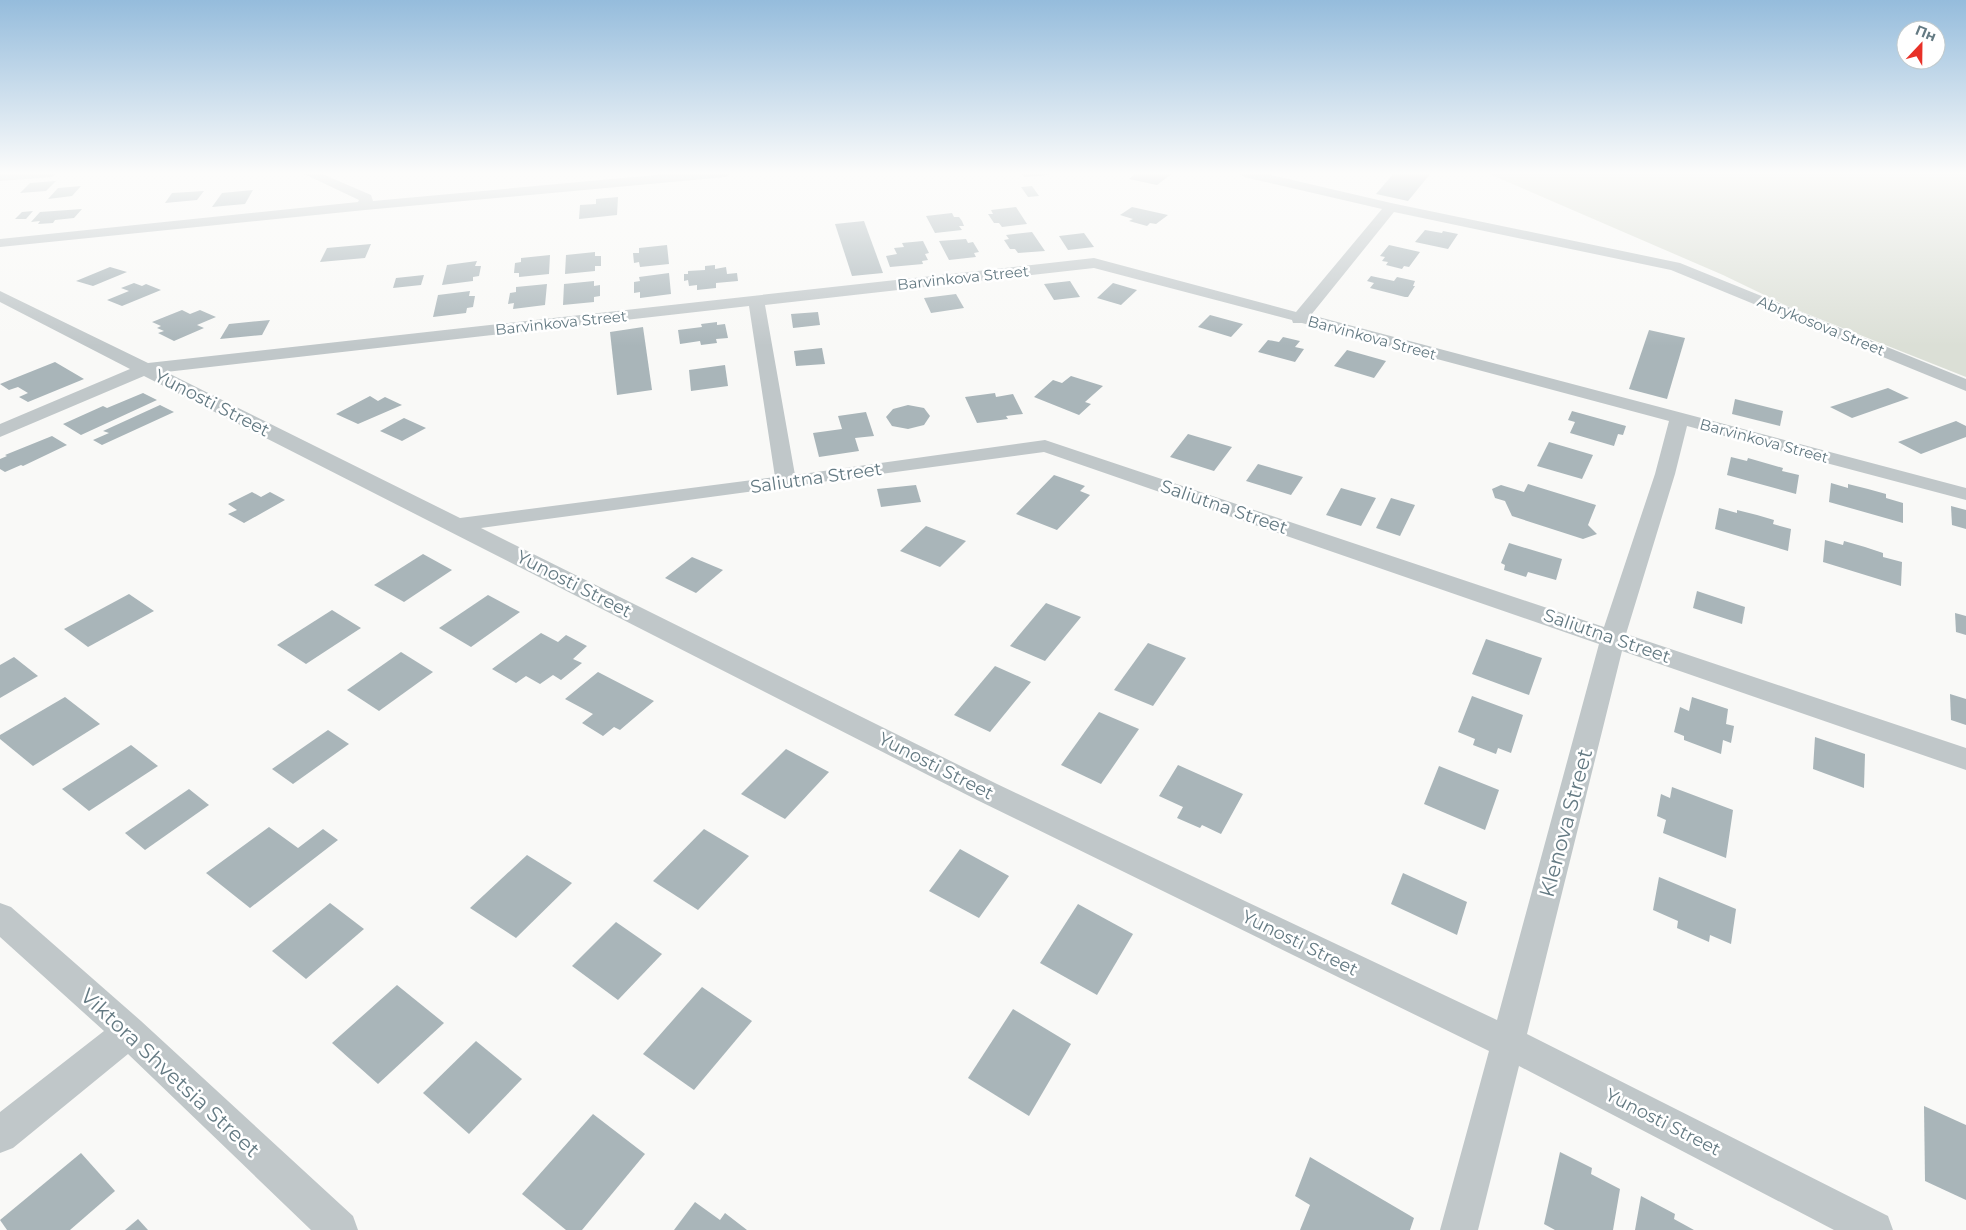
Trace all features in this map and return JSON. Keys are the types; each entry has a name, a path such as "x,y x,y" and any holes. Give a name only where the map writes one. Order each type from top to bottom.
{"street":[{"path":"0,244 131,230"},
{"path":"1299,319 1372,230"},
{"name":"Abrykosova Street","path":"1504,230 1675,266 1966,386"},
{"name":"Barvinkova Street","path":"0,431 144,369 1094,263 1299,319 1966,494"},
{"name":"Yunosti Street","path":"0,296 987,792 1509,1043 1874,1230"},
{"path":"756,301 786,482"},
{"name":"Klenova Street","path":"1460,1230 1614,638 1665,474 1679,419"},
{"name":"Saliutna Street","path":"455,525 1045,446 1966,759"},
{"name":"Viktora Shvetsia Street","path":"0,917 129,1032 339,1230"},
{"path":"0,1135 129,1032"}],"shaded area":[{"path":"1620,230 1966,230 1966,377 1787,306 1723,275"}],"building":[{"path":"837,230 867,230 883,273 852,276"},
{"path":"934,230 958,230 935,233"},
{"path":"1425,230 1458,234 1448,249 1415,242"},
{"path":"1032,232 1045,251 1018,253 1015,249 1010,249 1004,240 1009,239 1006,235"},
{"path":"1084,233 1094,247 1068,250 1059,236"},
{"path":"966,239 968,243 973,242 979,252 974,253 976,257 949,260 939,241"},
{"path":"923,241 929,253 925,254 928,260 922,261 923,264 890,267 886,256 897,254 894,248 904,247 902,243"},
{"path":"371,244 365,258 320,262 327,248"},
{"path":"667,245 669,264 640,267 639,262 634,263 633,253 639,253 639,248"},
{"path":"1389,245 1420,252 1409,267 1404,266 1402,269 1386,265 1388,262 1382,261 1385,257 1380,256"},
{"path":"595,252 595,256 601,256 601,266 595,266 595,271 565,274 566,255"},
{"path":"550,255 549,274 519,277 519,273 514,273 515,263 521,262 521,258"},
{"path":"477,261 475,266 481,266 479,276 473,277 473,281 442,285 447,265"},
{"path":"715,265 715,269 726,267 727,274 737,273 738,281 716,283 716,288 697,290 697,285 689,286 688,280 684,281 684,274 688,274 688,271 705,270 705,266"},
{"path":"110,267 127,272 93,286 76,281"},
{"path":"669,273 671,294 640,298 640,292 634,293 634,282 640,281 639,277"},
{"path":"424,275 421,285 393,288 396,278"},
{"path":"1371,276 1394,281 1397,277 1415,281 1413,286 1415,286 1408,297 1405,297 1370,288 1374,283 1367,281"},
{"path":"594,281 594,286 600,285 600,296 594,297 594,302 563,305 564,284"},
{"path":"1070,281 1080,297 1054,300 1044,284"},
{"path":"134,283 142,286 146,284 161,290 122,306 107,300 129,291 121,288"},
{"path":"1113,283 1137,290 1121,305 1097,298"},
{"path":"547,284 545,305 513,309 514,303 508,304 510,293 516,292 516,287"},
{"path":"470,291 469,296 475,296 473,307 467,308 466,313 433,317 438,295"},
{"path":"956,294 964,308 931,313 924,298"},
{"path":"182,310 190,314 200,310 216,317 197,325 204,328 174,341 158,333 164,331 157,328 161,326 152,322"},
{"path":"818,312 820,325 793,328 791,314"},
{"path":"1210,315 1243,324 1231,337 1198,327"},
{"path":"270,320 262,335 220,339 229,324"},
{"path":"717,322 717,325 725,324 728,338 716,339 717,343 701,345 700,341 680,344 678,330 702,327 701,324"},
{"path":"643,327 652,390 617,395 610,332"},
{"path":"1649,330 1685,338 1667,399 1629,389"},
{"path":"1283,337 1300,341 1295,347 1304,349 1295,362 1258,352 1268,340 1279,342"},
{"path":"822,348 825,364 796,366 794,351"},
{"path":"1347,350 1386,361 1374,378 1334,366"},
{"path":"55,362 84,379 28,402 19,397 28,393 18,387 9,390 0,384"},
{"path":"725,365 728,386 691,391 689,370"},
{"path":"1071,376 1103,386 1085,402 1091,404 1079,415 1034,397 1053,380 1062,383"},
{"path":"1888,388 1909,398 1852,418 1830,407"},
{"path":"143,393 157,400 81,435 63,424 103,406 107,408"},
{"path":"995,393 996,397 1013,394 1023,414 1006,416 1008,419 977,423 965,397"},
{"path":"370,396 378,401 385,397 402,405 358,424 336,414"},
{"path":"1735,399 1783,411 1780,426 1732,414"},
{"path":"160,405 174,412 102,445 93,440 109,433 103,431"},
{"path":"908,405 924,408 930,416 924,425 908,429 892,426 886,417 893,409"},
{"path":"1572,411 1626,426 1623,435 1618,434 1614,446 1570,433 1575,422 1568,420"},
{"path":"866,412 874,436 855,438 859,451 819,457 813,433 842,429 838,416"},
{"path":"404,418 426,428 402,441 380,431"},
{"path":"1956,421 1966,426 1966,437 1921,454 1898,442"},
{"path":"1188,434 1232,447 1214,471 1170,457"},
{"path":"52,436 67,445 23,466 21,465 5,472 0,469 0,459 7,456 5,455"},
{"path":"1549,442 1593,455 1582,479 1537,466"},
{"path":"1731,457 1747,461 1748,458 1783,468 1782,471 1799,475 1796,494 1727,475"},
{"path":"1258,464 1303,477 1291,495 1246,481"},
{"path":"1054,475 1085,486 1080,491 1090,495 1057,530 1016,514"},
{"path":"1831,483 1848,488 1848,484 1886,494 1886,498 1903,503 1903,523 1829,502"},
{"path":"1528,484 1596,505 1588,525 1597,534 1583,539 1512,516 1505,501 1495,498 1492,489 1501,485 1524,492"},
{"path":"916,485 921,502 881,507 877,489"},
{"path":"1341,488 1376,498 1361,526 1326,515"},
{"path":"252,492 261,497 270,492 285,500 244,523 228,514 237,510 228,504"},
{"path":"1391,498 1415,505 1400,536 1376,528"},
{"path":"1951,506 1966,510 1966,529 1952,525"},
{"path":"1719,508 1737,513 1737,510 1757,515 1774,520 1773,524 1791,529 1788,551 1715,529"},
{"path":"926,526 966,541 940,567 900,551"},
{"path":"1825,540 1843,545 1844,541 1865,547 1883,553 1883,557 1902,562 1901,586 1823,562"},
{"path":"1509,543 1562,559 1556,580 1528,572 1526,577 1504,570 1505,565 1501,563"},
{"path":"423,554 452,570 404,602 374,585"},
{"path":"692,557 723,570 696,593 665,578"},
{"path":"1697,591 1745,607 1742,624 1693,608"},
{"path":"129,594 154,611 88,647 64,629"},
{"path":"488,595 520,612 471,647 439,628"},
{"path":"1046,603 1081,617 1045,661 1010,646"},
{"path":"332,610 361,628 306,664 277,645"},
{"path":"1955,613 1966,616 1966,635 1956,632"},
{"path":"541,633 558,642 566,635 587,646 573,659 582,663 561,680 553,675 540,684 526,676 516,683 492,669"},
{"path":"1486,639 1542,658 1529,695 1472,674"},
{"path":"1148,643 1186,658 1153,706 1114,690"},
{"path":"401,652 433,672 379,711 347,690"},
{"path":"14,657 38,676 0,698 0,665"},
{"path":"995,666 1031,682 990,732 954,715"},
{"path":"598,672 654,701 620,730 614,727 603,736 582,723 593,714 565,699"},
{"path":"1950,694 1966,699 1966,725 1951,720"},
{"path":"1472,696 1523,715 1511,753 1498,748 1496,754 1473,745 1475,739 1458,732"},
{"path":"65,697 100,724 33,766 0,739 0,735"},
{"path":"1692,697 1728,709 1726,724 1734,726 1731,743 1723,740 1721,754 1684,740 1684,736 1674,732 1680,707 1689,711"},
{"path":"1099,712 1139,729 1101,784 1061,765"},
{"path":"328,730 349,744 293,784 272,769"},
{"path":"1815,737 1865,754 1864,788 1813,769"},
{"path":"131,745 158,766 89,811 62,789"},
{"path":"786,749 829,772 785,819 741,794"},
{"path":"1178,765 1243,794 1221,834 1202,825 1200,828 1177,818 1183,807 1159,796"},
{"path":"1439,766 1499,790 1485,830 1424,804"},
{"path":"1672,787 1733,810 1726,858 1663,833 1666,820 1657,816 1661,794 1670,798"},
{"path":"189,789 209,805 145,850 125,833"},
{"path":"269,827 298,848 323,829 338,840 250,908 206,873"},
{"path":"704,829 749,856 698,910 653,881"},
{"path":"960,849 1009,876 979,918 929,891"},
{"path":"527,855 572,883 516,938 470,908"},
{"path":"1403,873 1467,902 1457,935 1391,904"},
{"path":"1659,877 1736,909 1731,944 1710,935 1709,942 1677,928 1678,921 1653,910"},
{"path":"330,903 364,929 306,979 272,951"},
{"path":"1078,904 1133,934 1097,995 1040,963"},
{"path":"616,922 662,954 618,1000 572,966"},
{"path":"397,985 444,1023 378,1084 332,1043"},
{"path":"702,987 752,1021 694,1090 643,1054"},
{"path":"1013,1009 1071,1044 1029,1116 968,1078"},
{"path":"476,1041 522,1079 469,1134 423,1093"},
{"path":"1924,1106 1966,1125 1966,1200 1925,1181"},
{"path":"593,1114 645,1154 582,1230 566,1230 522,1194"},
{"path":"1560,1152 1592,1168 1591,1174 1620,1189 1613,1230 1555,1230 1544,1224"},
{"path":"81,1153 115,1191 70,1230 7,1230 0,1220"},
{"path":"1310,1157 1414,1218 1410,1230 1300,1230 1310,1205 1295,1196"},
{"path":"1641,1196 1675,1214 1674,1219 1694,1230 1635,1230"},
{"path":"695,1202 720,1220 725,1213 747,1230 674,1230"},
{"path":"138,1219 148,1230 125,1230"}]}
